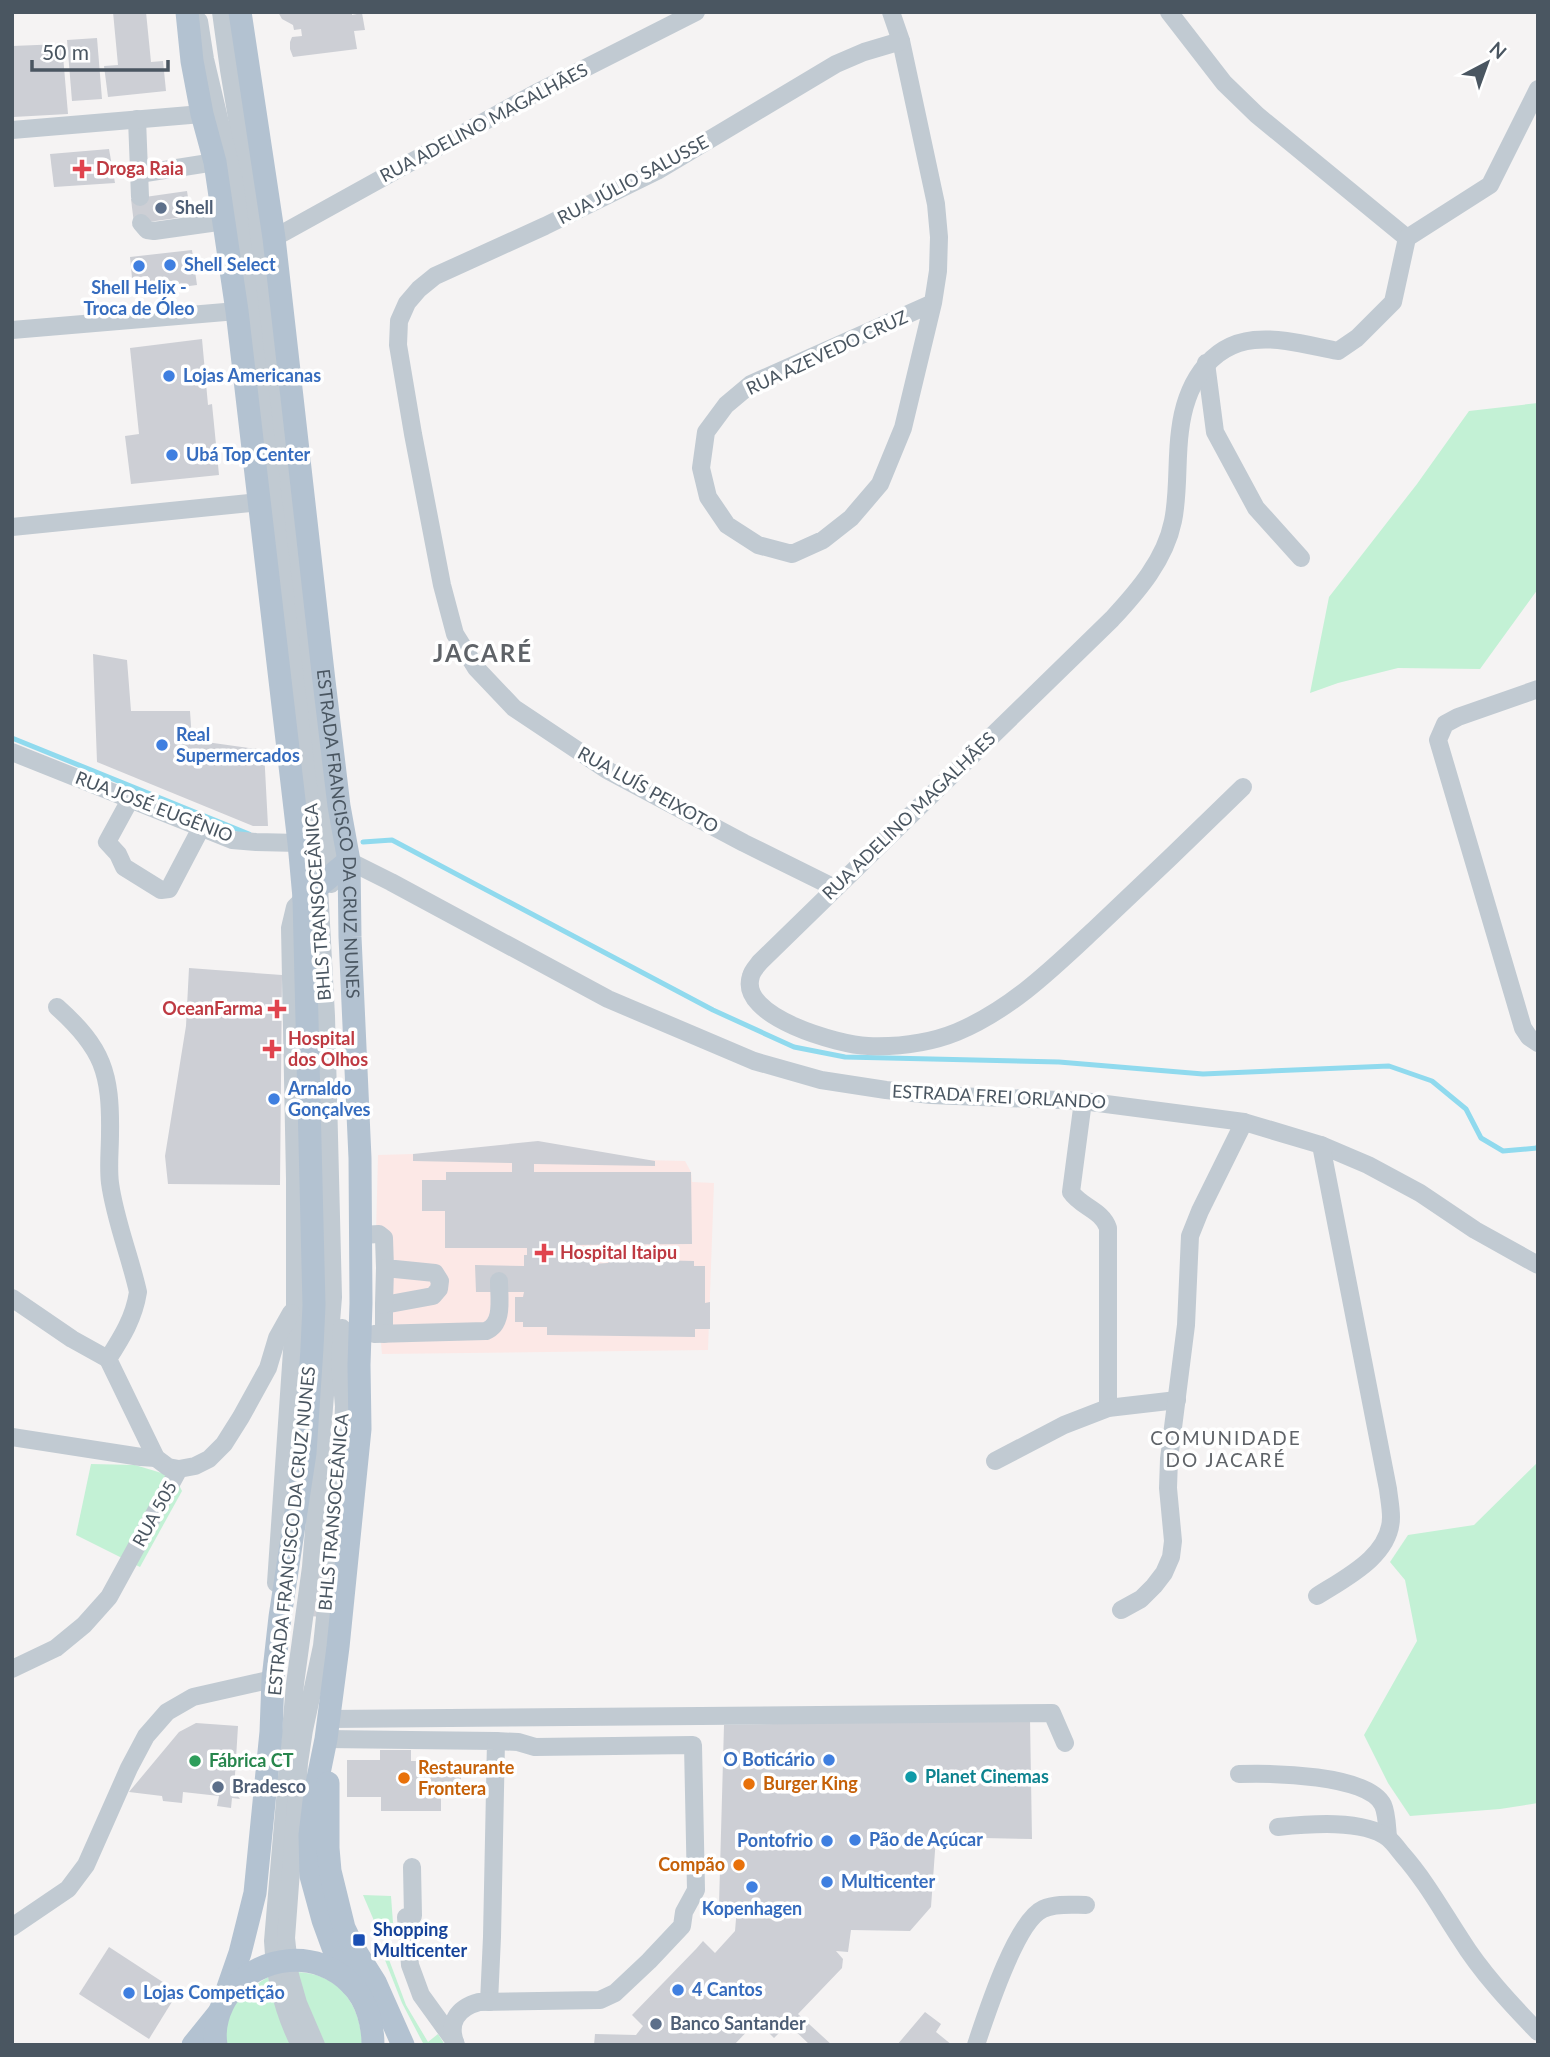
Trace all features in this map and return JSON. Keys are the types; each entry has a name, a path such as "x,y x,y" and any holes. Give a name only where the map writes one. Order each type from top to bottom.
{"main road":[{"name":"ESTRADA FRANCISCO DA CRUZ NUNES","path":"187,12 192,61 215,162 225,221 299,843 318,888 314,1305 305,1453 280,1617 284,1682 271,1732 255,1893 240,1953 221,2008"},
{"name":"ESTRADA FRANCISCO DA CRUZ NUNES","path":"240,12 274,237 339,806 349,861 361,1235 361,1408 326,1737 310,1835 311,1876 335,1953 361,1998 375,2039"},
{"path":"318,888 349,861"},
{"path":"326,1737 328,1848 335,1896 344,1928 375,1982 403,2045"},
{"path":"193,2045 236,1984 254,1970 281,1961 312,1961 334,1970 352,1985"},
{"path":"216,2045 221,2008"}],"street":[{"name":"BHLS TRANSOCEÂNICA","path":"198,12 205,59 235,187 318,888 326,1030 333,1297 311,1567 284,1682 273,1941 316,2045"},
{"name":"BHLS TRANSOCEÂNICA","path":"221,12 248,184 294,537 345,1247 341,1362 343,1435 322,1646 304,1730 298,1779 281,1961 283,2006 300,2045"},
{"name":"RUA ADELINO MAGALHÃES","path":"274,237 534,94 696,12"},
{"name":"RUA AZEVEDO CRUZ","path":"891,12 901,41 936,204 939,237 933,303 903,428 880,484 851,517 823,540 792,554 758,545 727,524 708,497 701,468 706,432 726,405 751,384 933,303"},
{"path":"1169,12 1224,83 1257,115 1407,238"},
{"name":"RUA JÚLIO SALUSSE","path":"398,345 399,321 407,303 435,276 657,171 836,64 901,41"},
{"path":"1301,558 1256,508 1214,432 1206,363 1228,347 1253,340 1281,340 1338,351 1357,338 1392,302 1407,238 1490,185 1538,89"},
{"path":"12,130 202,114"},
{"path":"137,119 140,197"},
{"path":"139,174 215,162"},
{"path":"141,223 147,230 154,231 225,221"},
{"path":"12,330 237,311"},
{"name":"RUA LUÍS PEIXOTO","path":"398,345 442,585 455,634 476,668 514,708 607,770 744,844 835,888"},
{"name":"RUA ADELINO MAGALHÃES","path":"1206,363 1185,402 1180,430 1173,521 1163,552 1138,590 1112,619 760,962 751,975 750,987 756,999 769,1012 796,1028 827,1039 866,1046 911,1045 956,1033 1000,1010 1040,979 1243,787"},
{"path":"12,527 260,502"},
{"path":"1538,689 1458,717 1445,724 1438,740 1522,1028 1538,1043"},
{"name":"RUA JOSÉ EUGÊNIO","path":"12,752 232,839 299,843"},
{"path":"131,798 107,842 118,854 124,867 161,890 169,889 201,828"},
{"name":"ESTRADA FREI ORLANDO","path":"349,861 608,999 754,1061 821,1080 932,1096 1083,1101 1244,1122 1321,1145 1368,1165 1420,1193 1475,1230 1538,1265"},
{"path":"280,1617 276,1582 295,1307 287,1180 290,928 295,907 318,888"},
{"path":"57,1007 93,1044 103,1064 109,1088 110,1182 138,1292 136,1308 128,1326 108,1359"},
{"path":"1083,1101 1070,1186 1075,1199 1100,1214 1108,1228 1108,1408"},
{"path":"1121,1610 1141,1599 1154,1586 1171,1557 1173,1541 1169,1459 1186,1325 1190,1236 1244,1122"},
{"path":"1317,1596 1355,1572 1375,1555 1387,1538 1391,1519 1388,1489 1321,1145"},
{"path":"361,1235 379,1234 384,1238 383,1334"},
{"path":"384,1305 433,1296 439,1289 440,1281 435,1273 385,1268"},
{"path":"360,1335 486,1331 494,1328 498,1321 499,1281"},
{"path":"12,1298 72,1339 108,1359 156,1458 169,1467 179,1469"},
{"name":"RUA 505","path":"12,1669 56,1648 84,1625 109,1597 179,1469 195,1466 209,1459 224,1444 268,1368 277,1338 295,1307"},
{"path":"995,1461 1064,1425 1108,1408 1177,1400"},
{"path":"12,1437 156,1458"},
{"path":"12,1927 68,1889 86,1865 129,1768 146,1736 167,1712 193,1697 284,1682"},
{"path":"326,1737 1052,1713 1065,1743"},
{"path":"326,1737 430,1742 518,1742 535,1747 693,1745 696,1890 684,1912 682,1926 649,1961 606,1999 468,2005 458,2012 452,2031 456,2043"},
{"path":"489,2002 496,1741"},
{"path":"1240,1774 1301,1775 1336,1781 1372,1793 1383,1805 1388,1838"},
{"path":"298,1779 310,1835"},
{"path":"1278,1827 1336,1824 1365,1828 1388,1838 1437,1900 1461,1940 1485,1972 1512,2006 1538,2032"},
{"path":"412,1867 410,1965 421,1995 456,2043"},
{"path":"976,2045 1005,1967 1032,1916 1053,1906 1086,1905"}],"shaded area":[{"name":"Hospital Itaipu","path":"378,1155 685,1161 691,1172 692,1182 714,1183 708,1350 382,1354 376,1234"}],"green space":[{"path":"1538,403 1538,589 1480,669 1398,668 1310,693 1329,597 1417,484 1469,411"},
{"path":"1538,1462 1538,1803 1500,1809 1410,1816 1388,1783 1364,1735 1417,1641 1405,1580 1390,1562 1408,1535 1474,1525"},
{"path":"91,1464 135,1465 175,1477 182,1491 140,1567 76,1535"},
{"path":"363,1895 391,1896 393,1923 375,1923"},
{"path":"399,1949 388,1957 406,2005 428,2042 438,2034 445,2045 424,2045 402,2003 383,1955"},
{"path":"296,1972 324,1978 345,1994 357,2017 362,2045 322,2045 305,2006"},
{"path":"268,1977 283,2024 293,2045 226,2045 223,2030 230,2012 247,1992"}],"building":[{"path":"113,12 146,12 151,62 163,61 166,91 108,97 104,66 118,65"},
{"path":"278,12 352,12 352,15 362,13 365,30 354,31 357,49 293,57 290,42 292,37 302,36 301,29 294,30 293,25 282,19"},
{"path":"97,38 102,99 72,101 67,40"},
{"path":"62,44 68,114 13,117 12,46"},
{"name":"Droga Raia","path":"109,149 115,183 54,187 50,154"},
{"name":"Shell","path":"187,191 191,216 134,224 131,199"},
{"name":"Shell Select","path":"192,250 197,285 158,290 157,285 149,287 148,276 132,278 130,257"},
{"path":"202,339 208,405 212,404 219,475 131,484 125,436 139,434 130,348"},
{"name":"Real Supermercados","path":"93,654 127,660 131,711 190,711 192,740 264,750 268,826 253,826 97,762"},
{"path":"189,968 282,975 280,1185 168,1184 165,1156 186,1026"},
{"name":"Hospital Itaipu","path":"538,1141 655,1161 655,1166 534,1164 534,1172 691,1172 692,1244 569,1245 569,1259 592,1259 592,1264 608,1263 611,1259 694,1261 694,1266 705,1266 705,1303 710,1302 710,1329 695,1329 695,1337 547,1335 547,1327 523,1327 523,1322 515,1322 515,1297 523,1297 524,1292 476,1292 475,1265 524,1266 527,1248 445,1248 445,1211 422,1211 422,1180 446,1180 446,1172 512,1172 512,1163 413,1161 413,1154"},
{"path":"324,1482 335,1483 329,1537 318,1536"},
{"path":"316,1562 327,1563 321,1617 310,1616"},
{"name":"Multicenter","path":"1030,1719 1032,1839 936,1837 931,1907 910,1931 851,1930 848,1952 836,1951 843,1959 842,1968 798,2014 832,2045 810,2045 788,2024 774,2038 757,2021 734,2045 594,2045 595,2034 636,2035 643,2026 632,2015 703,1941 715,1953 735,1931 737,1907 719,1905 724,1725"},
{"name":"Fábrica CT","path":"196,1723 238,1726 234,1791 240,1799 232,1798 231,1808 217,1806 219,1796 183,1792 182,1803 163,1801 162,1796 129,1792 179,1732"},
{"name":"Restaurante Frontera","path":"380,1750 411,1750 411,1761 461,1761 461,1795 441,1795 441,1811 381,1811 381,1797 347,1797 347,1760 380,1760"},
{"name":"Lojas Competição","path":"109,1947 178,1992 149,2039 79,1994"},
{"path":"925,2012 941,2024 936,2032 952,2045 897,2045"}],"waterway":[{"path":"12,738 249,834"},
{"path":"363,842 392,840 713,1010 794,1047 845,1057 1059,1062 1203,1074 1389,1066 1432,1081 1466,1109 1481,1138 1503,1151 1538,1146"}],"place":[{"name":"Droga Raia","path":"82,169"},
{"name":"Shell","path":"161,208"},
{"name":"Shell Select","path":"170,265"},
{"name":"Shell Helix - Troca de Óleo","path":"139,266"},
{"name":"Lojas Americanas","path":"169,376"},
{"name":"Ubá Top Center","path":"172,455"},
{"name":"Real Supermercados","path":"162,745"},
{"name":"OceanFarma","path":"277,1009"},
{"name":"Hospital dos Olhos","path":"272,1049"},
{"name":"Arnaldo Gonçalves","path":"274,1099"},
{"name":"Hospital Itaipu","path":"544,1253"},
{"name":"O Boticário","path":"829,1760"},
{"name":"Fábrica CT","path":"195,1761"},
{"name":"Planet Cinemas","path":"911,1777"},
{"name":"Restaurante Frontera","path":"404,1778"},
{"name":"Burger King","path":"749,1784"},
{"name":"Bradesco","path":"218,1787"},
{"name":"Pão de Açúcar","path":"855,1840"},
{"name":"Pontofrio","path":"827,1841"},
{"name":"Compão","path":"739,1865"},
{"name":"Multicenter","path":"827,1882"},
{"name":"Kopenhagen","path":"752,1887"},
{"name":"Shopping Multicenter","path":"359,1940"},
{"name":"4 Cantos","path":"678,1990"},
{"name":"Lojas Competição","path":"129,1993"},
{"name":"Banco Santander","path":"656,2024"}],"district":[{"name":"JACARÉ","path":"483,654"},
{"name":"COMUNIDADE DO JACARÉ","path":"1226,1449"}]}
